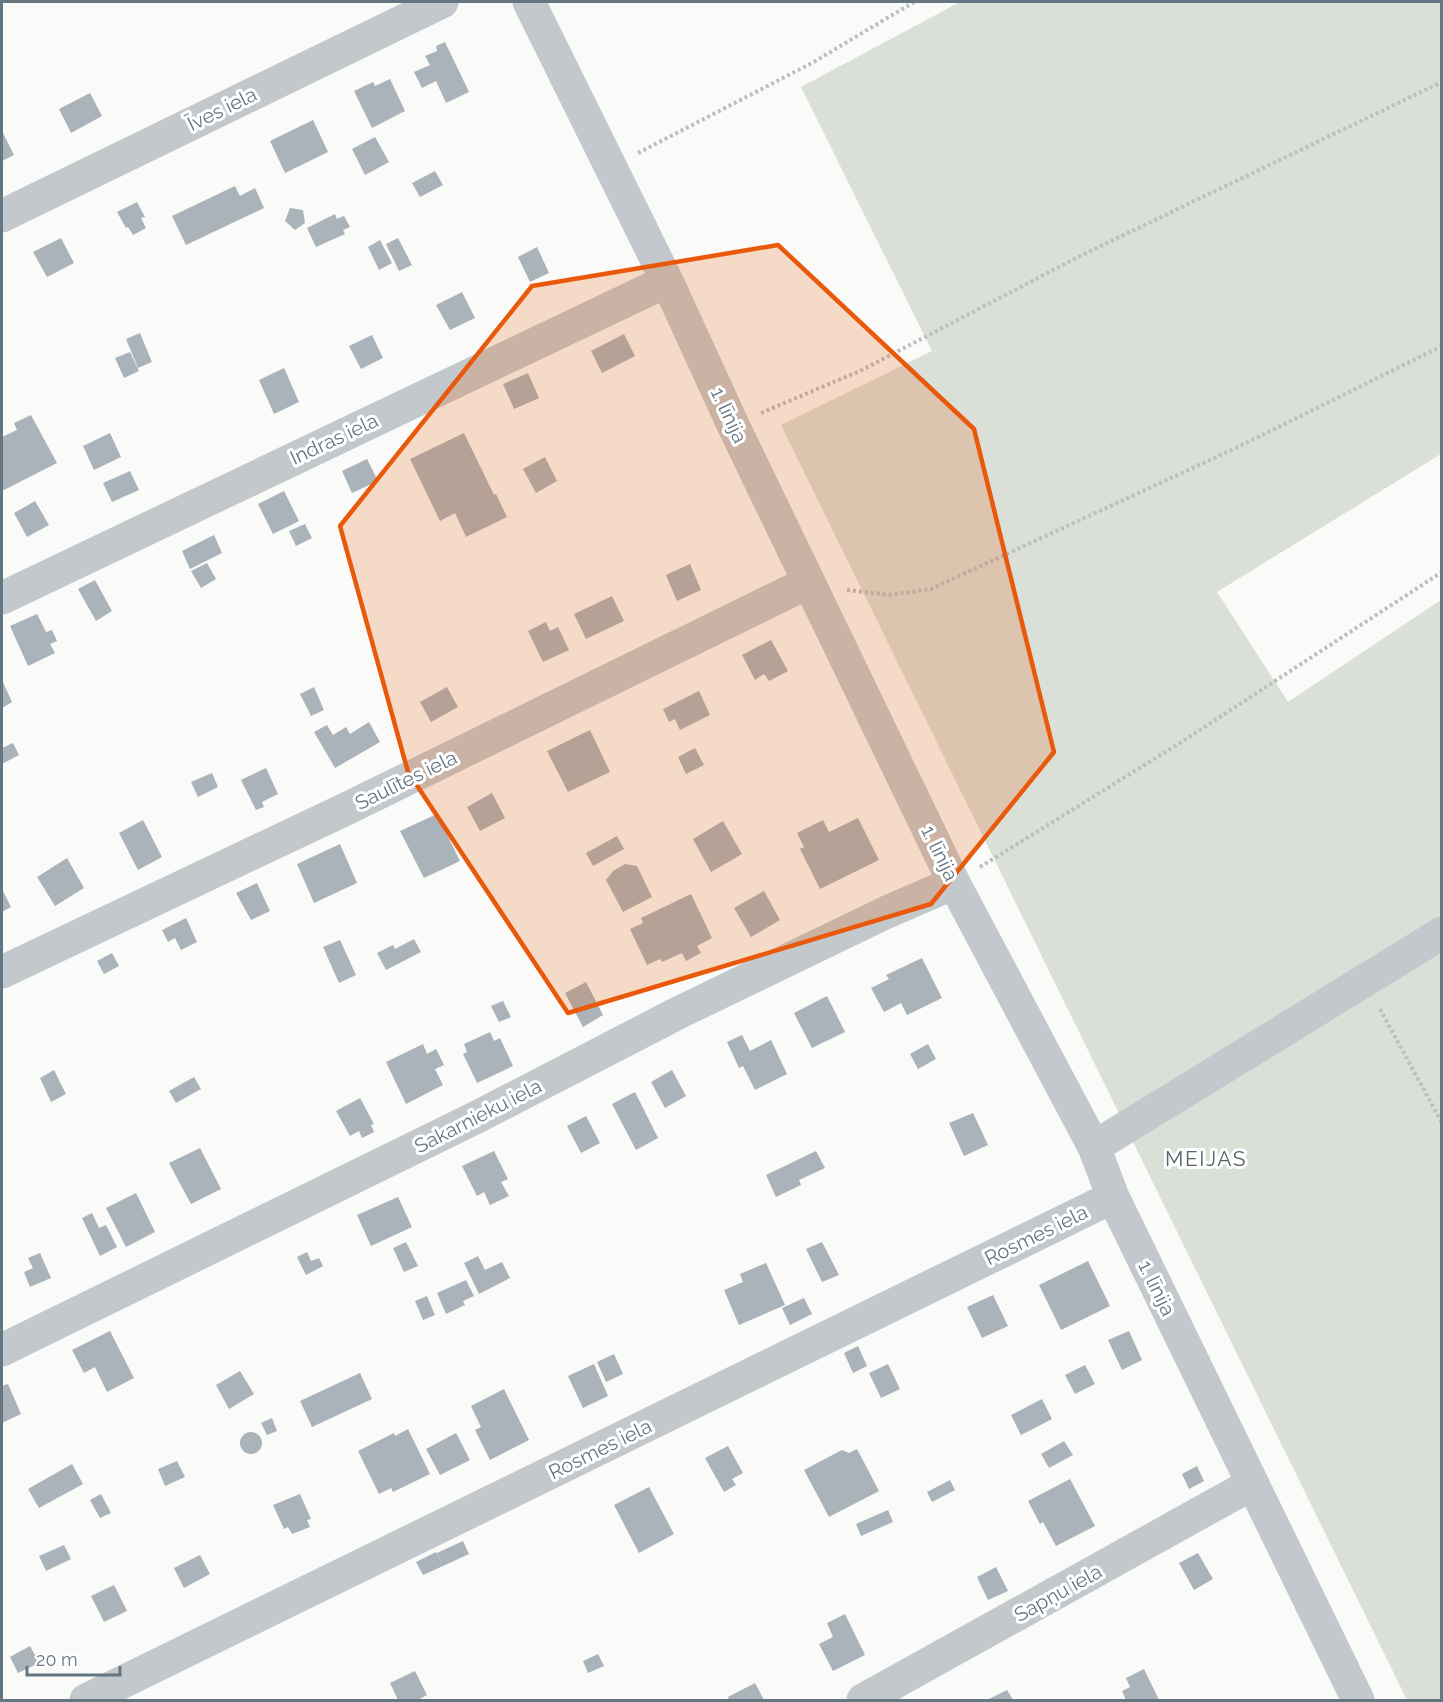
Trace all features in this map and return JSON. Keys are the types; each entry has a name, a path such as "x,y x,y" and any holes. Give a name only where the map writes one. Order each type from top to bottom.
{"street":[{"name":"Īves iela","path":"2,216 442,2"},
{"name":"1. līnija","path":"529,2 667,281 733,425 954,883 1094,1147 1113,1197 1358,1701"},
{"name":"Indras iela","path":"2,598 667,281"},
{"name":"Saulītes iela","path":"2,972 813,590"},
{"name":"Sakarnieku iela","path":"2,1350 477,1117 678,1013 887,912 954,883"},
{"path":"1094,1147 1442,933"},
{"name":"Rosmes iela","path":"86,1701 1113,1197"},
{"name":"Sapņu iela","path":"863,1701 1252,1484"}],"path":[{"path":"611,167 812,63 914,2"},
{"path":"733,425 862,370 1078,257 1442,82"},
{"path":"813,590 839,589 889,596 932,589 1238,447 1442,346"},
{"path":"954,883 1180,743 1442,572"},
{"path":"1364,980 1442,1123"}],"highlighted area":[{"path":"778,245 974,429 1054,752 931,904 568,1013 408,772 340,526 532,286"}],"shaded area":[{"path":"960,2 1441,2 1441,454 1217,592 1288,702 1441,600 1441,1700 1407,1700 781,425 932,351 801,87"}],"building":[{"path":"445,42 469,92 446,103 436,81 422,88 414,72 430,65 425,56 437,51 436,46"},
{"path":"390,79 405,111 372,128 354,91 373,82 375,86"},
{"path":"90,93 102,116 71,133 59,109"},
{"path":"313,120 328,152 285,173 270,141"},
{"path":"2,131 14,155 2,161"},
{"path":"375,137 389,162 365,175 352,149"},
{"path":"435,171 443,185 420,197 412,183"},
{"path":"235,186 240,196 255,188 264,208 186,245 172,216"},
{"path":"137,202 145,217 141,218 146,228 133,235 117,212"},
{"path":"290,208 303,210 305,223 295,230 285,221"},
{"path":"335,214 337,219 344,216 350,227 343,230 345,234 316,247 307,228"},
{"path":"61,238 74,263 47,277 33,252"},
{"path":"398,238 412,265 399,271 386,244"},
{"path":"380,240 392,263 379,270 368,247"},
{"path":"537,247 549,273 530,282 518,257"},
{"path":"462,292 475,318 450,330 436,305"},
{"path":"140,333 152,362 138,368 126,339"},
{"path":"624,334 635,356 602,373 591,351"},
{"path":"372,335 383,358 361,369 349,346"},
{"path":"130,352 139,371 124,378 115,358"},
{"path":"284,368 299,402 274,414 259,380"},
{"path":"528,373 539,398 514,409 503,384"},
{"path":"31,415 57,463 2,491 2,437 17,430 14,423"},
{"path":"110,433 121,457 94,470 83,446"},
{"path":"464,433 507,517 466,537 455,513 440,521 410,459"},
{"path":"545,457 557,481 536,493 523,469"},
{"path":"367,459 378,481 352,493 342,471"},
{"path":"130,471 139,490 112,502 103,483"},
{"path":"284,491 299,521 273,534 258,504"},
{"path":"35,501 49,525 27,537 14,513"},
{"path":"305,524 312,538 296,546 289,531"},
{"path":"214,535 222,553 190,569 182,551"},
{"path":"207,563 216,579 201,588 191,571"},
{"path":"690,564 701,590 677,601 666,575"},
{"path":"95,580 112,611 96,621 78,589"},
{"path":"612,596 624,621 586,639 574,614"},
{"path":"37,614 46,632 52,630 57,641 50,644 55,653 28,666 10,626"},
{"path":"546,622 550,631 558,627 569,650 543,662 528,631"},
{"path":"771,640 788,671 769,681 764,674 755,680 742,655"},
{"path":"2,680 12,702 2,708"},
{"path":"314,687 324,710 311,716 300,694"},
{"path":"447,687 458,707 431,722 420,702"},
{"path":"699,691 710,715 680,730 675,719 669,722 663,709"},
{"path":"369,722 380,742 335,768 314,732 327,725 333,735 346,727 350,734"},
{"path":"590,730 610,772 568,792 547,751"},
{"path":"13,743 19,755 2,764 2,748"},
{"path":"695,748 704,765 686,774 678,757"},
{"path":"266,768 278,794 262,802 264,807 256,810 241,780"},
{"path":"212,773 218,787 198,797 191,782"},
{"path":"492,793 505,818 480,831 467,807"},
{"path":"437,814 460,861 424,878 400,831"},
{"path":"858,818 879,860 820,889 800,849 804,847 797,833 823,820 829,832"},
{"path":"143,820 162,857 138,870 119,833"},
{"path":"723,821 742,854 711,872 693,839"},
{"path":"617,836 624,849 593,866 586,853"},
{"path":"340,844 357,883 314,903 297,864"},
{"path":"67,858 84,888 55,906 37,877"},
{"path":"625,864 637,866 652,897 623,912 606,880 613,871"},
{"path":"257,883 270,911 251,920 236,893"},
{"path":"2,889 11,907 2,912"},
{"path":"764,891 780,920 751,937 734,908"},
{"path":"691,894 712,938 697,946 701,953 686,961 682,953 662,962 660,959 647,965 630,929 643,923 641,918"},
{"path":"186,918 197,942 181,950 175,938 168,942 162,930"},
{"path":"414,939 421,952 386,970 377,953 393,945 395,949"},
{"path":"340,940 356,975 339,983 323,947"},
{"path":"112,953 119,966 104,974 97,961"},
{"path":"922,958 942,998 907,1015 901,1003 884,1012 871,988 889,979 886,975"},
{"path":"586,982 603,1015 583,1027 565,993"},
{"path":"827,996 845,1032 812,1048 794,1013"},
{"path":"503,1001 511,1017 499,1022 491,1006"},
{"path":"490,1032 494,1041 500,1038 513,1066 477,1083 463,1054 467,1052 464,1044"},
{"path":"742,1035 750,1051 771,1040 787,1074 755,1090 743,1066 739,1068 727,1042"},
{"path":"423,1044 427,1054 436,1049 444,1065 435,1069 443,1085 406,1104 386,1062"},
{"path":"928,1044 936,1059 918,1069 910,1054"},
{"path":"54,1070 66,1094 51,1102 40,1078"},
{"path":"672,1070 686,1096 665,1108 651,1082"},
{"path":"194,1077 201,1089 176,1103 169,1091"},
{"path":"635,1092 658,1138 636,1150 612,1104"},
{"path":"360,1098 374,1124 371,1125 374,1132 362,1138 359,1131 350,1136 336,1111"},
{"path":"973,1113 988,1145 964,1156 949,1123"},
{"path":"586,1116 600,1143 581,1153 567,1126"},
{"path":"200,1148 221,1189 191,1204 169,1163"},
{"path":"494,1151 508,1179 501,1182 509,1196 490,1205 484,1192 477,1196 462,1166"},
{"path":"816,1151 825,1168 799,1180 801,1185 776,1197 766,1175"},
{"path":"136,1193 155,1232 126,1247 106,1208"},
{"path":"398,1197 412,1227 371,1246 357,1215"},
{"path":"92,1213 99,1228 106,1225 117,1247 100,1256 82,1218"},
{"path":"406,1242 418,1266 404,1272 393,1248"},
{"path":"822,1242 839,1275 822,1282 806,1249"},
{"path":"307,1252 311,1261 319,1258 323,1266 306,1275 297,1257"},
{"path":"40,1253 51,1278 30,1287 24,1272 33,1268 28,1258"},
{"path":"478,1256 485,1270 502,1262 510,1278 479,1294 464,1263"},
{"path":"1088,1261 1110,1306 1061,1330 1039,1285"},
{"path":"766,1263 785,1305 739,1325 724,1290 743,1282 740,1274"},
{"path":"466,1280 474,1296 463,1301 465,1305 446,1314 437,1293"},
{"path":"993,1295 1008,1326 982,1338 967,1307"},
{"path":"427,1296 435,1315 423,1320 415,1301"},
{"path":"804,1298 812,1314 790,1325 782,1308"},
{"path":"110,1331 134,1378 107,1392 95,1367 84,1373 72,1350"},
{"path":"1129,1331 1142,1360 1122,1370 1108,1340"},
{"path":"858,1346 867,1366 853,1373 844,1353"},
{"path":"614,1354 623,1374 606,1382 597,1362"},
{"path":"594,1364 608,1396 583,1408 568,1376"},
{"path":"888,1364 900,1389 881,1398 869,1373"},
{"path":"1085,1365 1095,1384 1075,1394 1065,1375"},
{"path":"240,1371 254,1394 229,1409 216,1385"},
{"path":"360,1373 372,1399 312,1427 300,1401"},
{"path":"8,1384 21,1414 2,1423 2,1386"},
{"path":"504,1389 529,1440 490,1460 475,1430 481,1427 471,1406"},
{"path":"1042,1399 1052,1419 1021,1435 1011,1415"},
{"path":"272,1418 277,1431 267,1435 261,1423"},
{"path":"408,1429 430,1474 393,1492 391,1488 379,1494 358,1451 394,1433 395,1436"},
{"path":"251,1432 259,1435 262,1443 259,1451 251,1454 243,1451 240,1443 243,1435"},
{"path":"456,1433 470,1460 440,1475 426,1449"},
{"path":"1064,1441 1073,1455 1049,1468 1041,1454"},
{"path":"728,1446 743,1473 732,1479 736,1485 724,1492 705,1458"},
{"path":"857,1449 879,1491 829,1517 804,1470 842,1450 849,1453"},
{"path":"177,1461 185,1477 165,1486 158,1469"},
{"path":"72,1464 83,1484 39,1508 28,1489"},
{"path":"1197,1466 1204,1481 1189,1489 1182,1474"},
{"path":"1070,1479 1095,1526 1056,1546 1043,1522 1040,1524 1028,1501"},
{"path":"950,1480 955,1490 932,1502 927,1492"},
{"path":"649,1487 674,1534 639,1553 614,1505"},
{"path":"101,1494 111,1513 100,1518 90,1500"},
{"path":"300,1494 311,1519 307,1520 310,1527 292,1534 288,1527 284,1529 273,1505"},
{"path":"888,1510 893,1522 861,1536 856,1524"},
{"path":"463,1541 469,1554 443,1566 437,1553"},
{"path":"64,1545 71,1559 46,1571 39,1556"},
{"path":"436,1552 443,1566 423,1575 416,1562"},
{"path":"1198,1553 1213,1579 1194,1590 1179,1563"},
{"path":"200,1555 210,1574 184,1588 174,1568"},
{"path":"996,1567 1008,1591 988,1600 977,1577"},
{"path":"114,1585 127,1611 104,1622 91,1596"},
{"path":"845,1614 865,1655 833,1671 819,1644 833,1637 827,1623"},
{"path":"30,1646 39,1663 18,1673 10,1657"},
{"path":"598,1654 604,1666 588,1673 583,1661"},
{"path":"1144,1669 1159,1700 1126,1700 1122,1691 1130,1687 1126,1678"},
{"path":"415,1671 427,1695 418,1700 398,1700 390,1683"},
{"path":"755,1683 764,1700 729,1700 728,1697"},
{"path":"1007,1690 1013,1700 987,1700"}],"district":[{"name":"MEIJAS","path":"1206,1158"}]}
